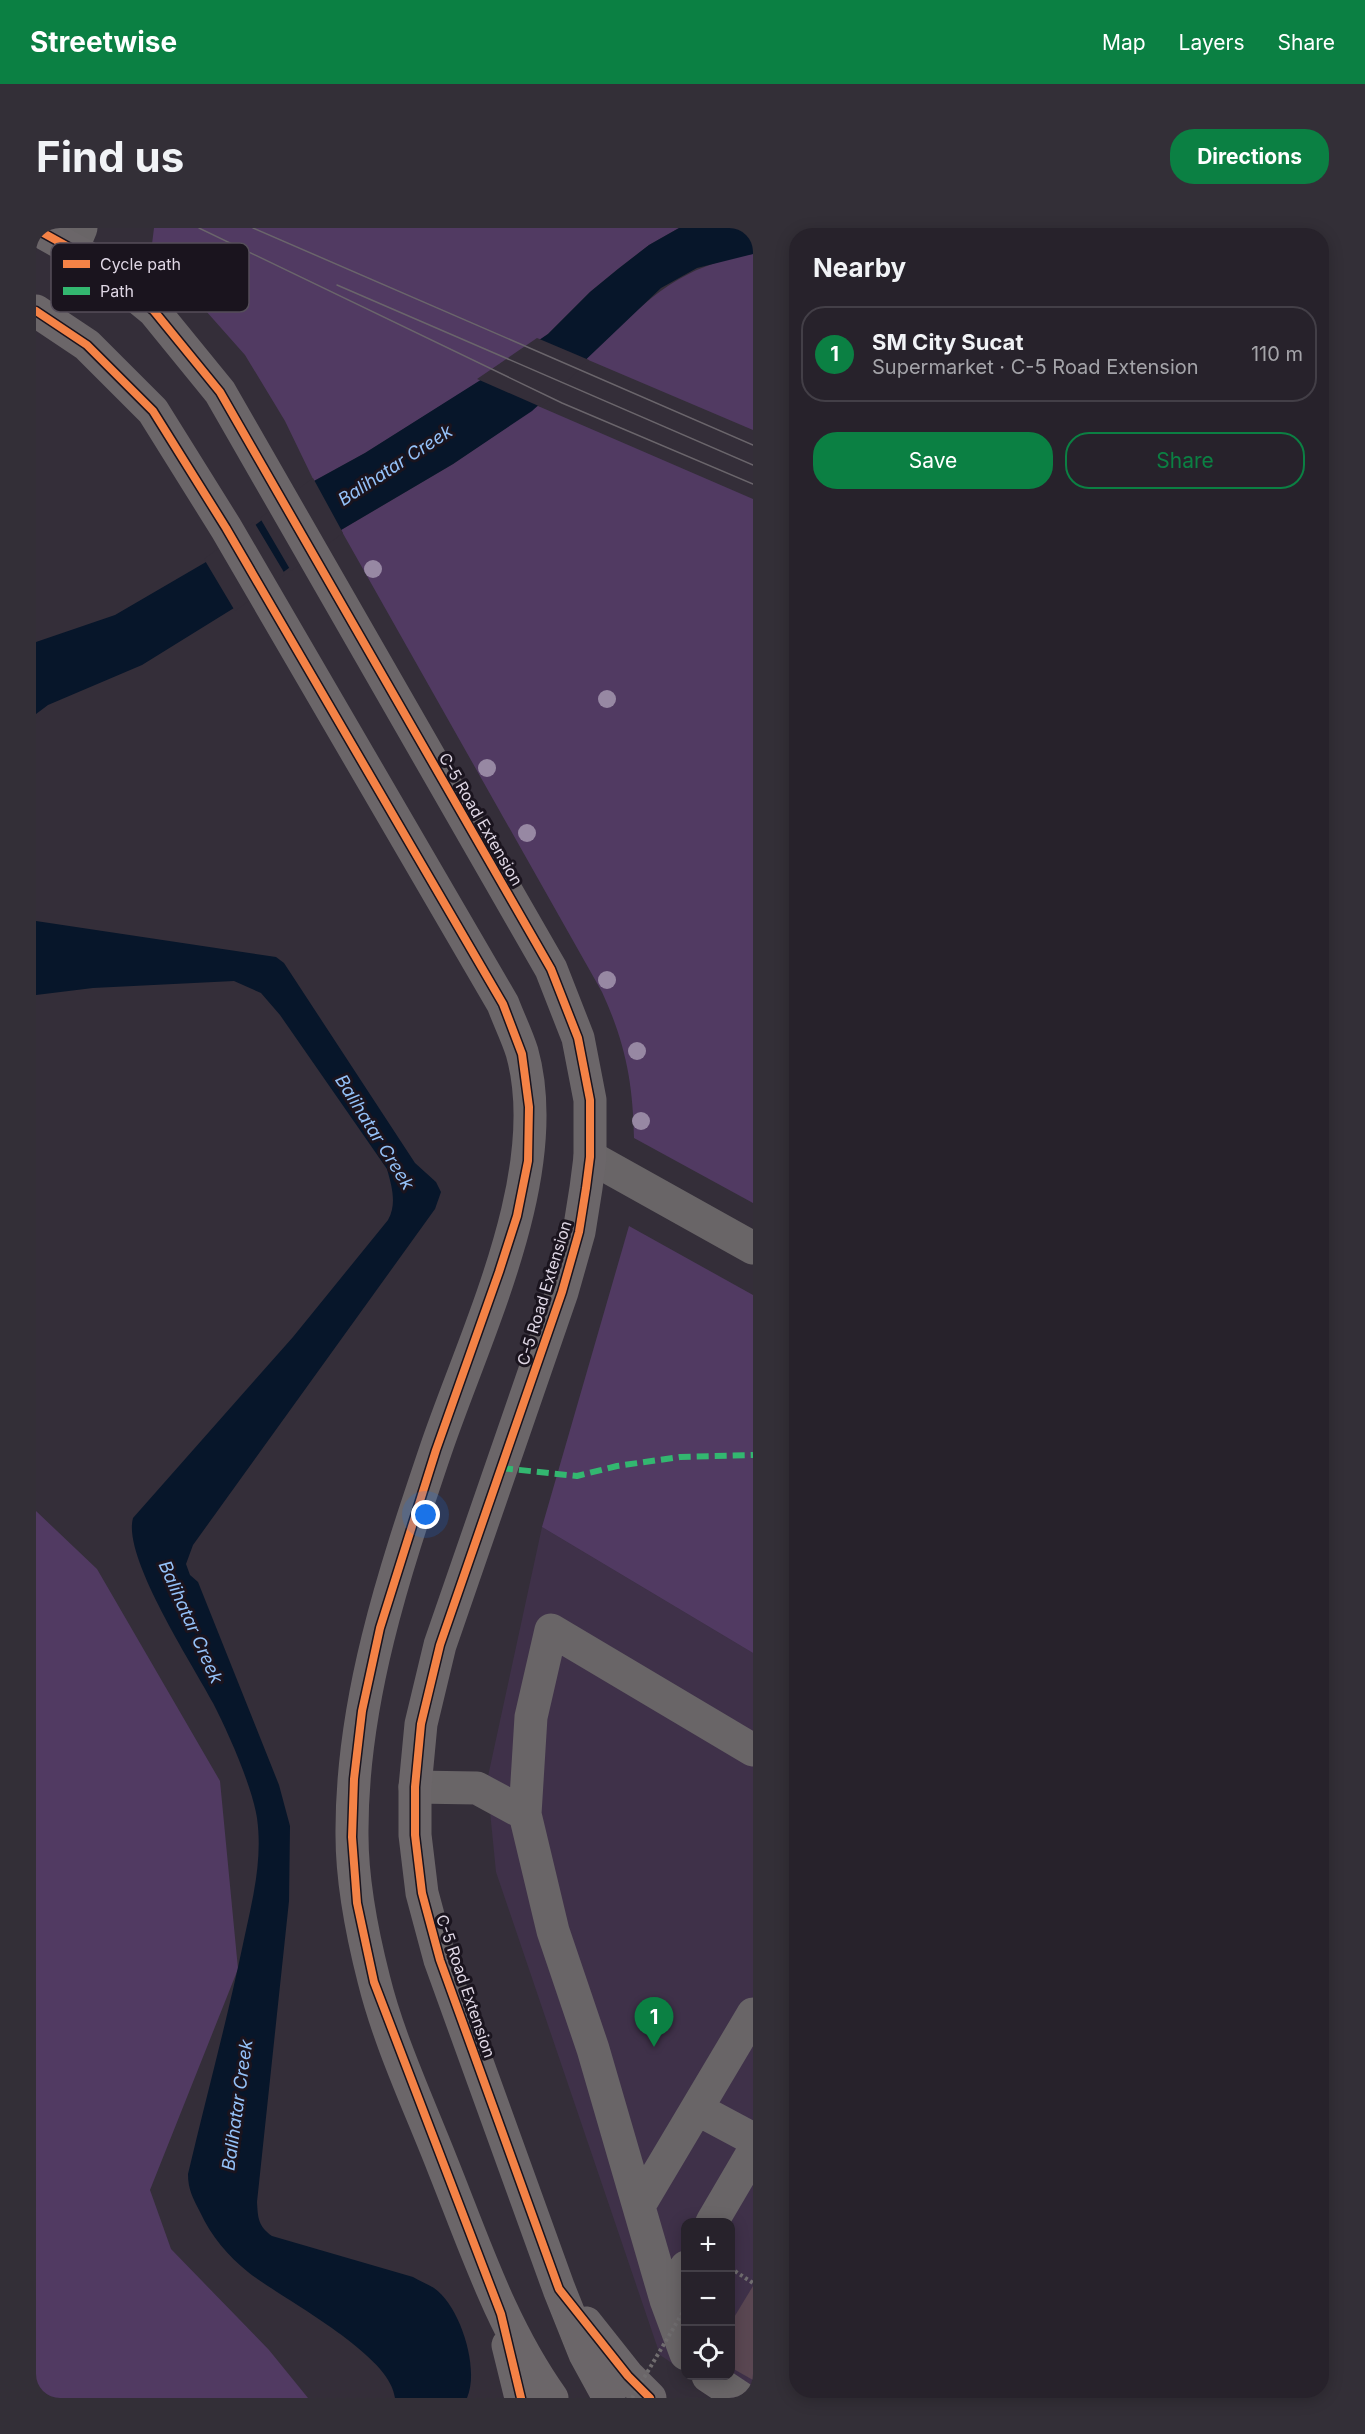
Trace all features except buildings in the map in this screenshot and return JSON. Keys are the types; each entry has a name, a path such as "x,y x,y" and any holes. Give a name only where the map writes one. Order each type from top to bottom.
{"main road":[{"name":"C-5 Road Extension","path":"36,229 77,238"},
{"path":"36,311 87,345 153,411 226,528 503,1004 522,1054 529,1107 528,1161 517,1216 436,1450 380,1628 362,1711 354,1779 352,1837 357,1903 374,1982 501,2314 520,2398"},
{"name":"C-5 Road Extension","path":"154,312 220,392 278,491 551,969 578,1038 590,1100 590,1157 579,1232 562,1292 440,1645 421,1724 415,1787 415,1835 422,1893 440,1960 559,2289 585,2354 609,2398"},
{"path":"559,2289 628,2376 650,2398"},
{"path":"501,2314 552,2398"}],"lane":[{"path":"590,1157 753,1248"},
{"path":"681,2329 676,2304 640,2204 553,1931 525,1814 531,1717 551,1630 753,1750"},
{"path":"415,1787 477,1788 525,1814"},
{"path":"640,2204 753,2014"},
{"path":"697,2109 753,2139"},
{"path":"714,2218 753,2152"},
{"path":"676,2304 684,2272"},
{"path":"714,2380 741,2398"}],"path":[{"path":"735,2271 753,2283"},
{"path":"632,2398 676,2304"}],"shaded area":[{"path":"154,228 679,228 649,245 618,269 590,292 548,334 480,381 365,453 314,481 285,421 245,355 207,312 249,312 249,243 152,243"},
{"path":"753,254 753,430 586,359 642,306 679,279 701,268"},
{"path":"538,406 753,499 753,1203 634,1138 630,1080 617,1028 602,992 341,530 453,464"},
{"path":"629,1226 753,1295 753,1653 542,1527"},
{"path":"36,1511 97,1569 220,1781 238,1969 150,2190 171,2249 269,2350 308,2398 36,2398"},
{"path":"542,1527 753,1653 753,2398 723,2398 696,2380 735,2380 735,2218 681,2218 681,2369 660,2355 496,1872 487,1781"}],"water":[{"name":"Balihatar Creek","path":"679,228 753,228 753,254 697,268 661,288 532,411 453,464 341,530 234,608 142,665 48,705 36,714 36,642 115,615 206,562 314,481 365,453 548,334 590,292 618,269 649,245"},
{"name":"Balihatar Creek","path":"36,921 276,957 284,963 415,1163 436,1182 441,1192 435,1209 193,1545 186,1564 190,1575 198,1582 279,1785 290,1826 289,1901 257,2202 260,2221 264,2229 272,2236 413,2277 434,2288 452,2309 465,2338 471,2371 467,2398 395,2398 389,2381 356,2346 248,2272 234,2259 209,2229 191,2194 188,2174 230,2002 256,1881 259,1850 257,1818 245,1775 232,1744 213,1703 148,1584 132,1536 133,1518 293,1337 388,1220 393,1202 387,1169 280,1015 261,993 234,981 93,988 36,995"}],"pier":[{"path":"537,338 589,360 541,407 477,379"},
{"path":"313,478 343,533 291,571 260,518"},
{"path":"254,522 285,574 235,611 204,559"}],"tram line":[{"path":"199,228 230,243"},
{"path":"253,228 753,445"},
{"path":"249,252 562,403 753,484"},
{"path":"337,285 753,465"}],"marked path":[{"path":"501,1468 577,1476 617,1466 680,1457 753,1455"}],"cycle path":[{"path":"36,229 61,243"},
{"path":"36,311 87,345 153,411 226,528 503,1004 522,1054 529,1107 528,1161 517,1216 436,1450 380,1628 362,1711 354,1779 352,1837 357,1903 374,1982 501,2314 521,2398"},
{"path":"155,312 220,392 551,969 578,1038 590,1100 590,1157 579,1232 562,1292 440,1645 421,1724 415,1787 415,1835 422,1893 440,1960 559,2289 628,2376 650,2398"}],"place":[{"name":"SM City Sucat","path":"654,2047"}]}
